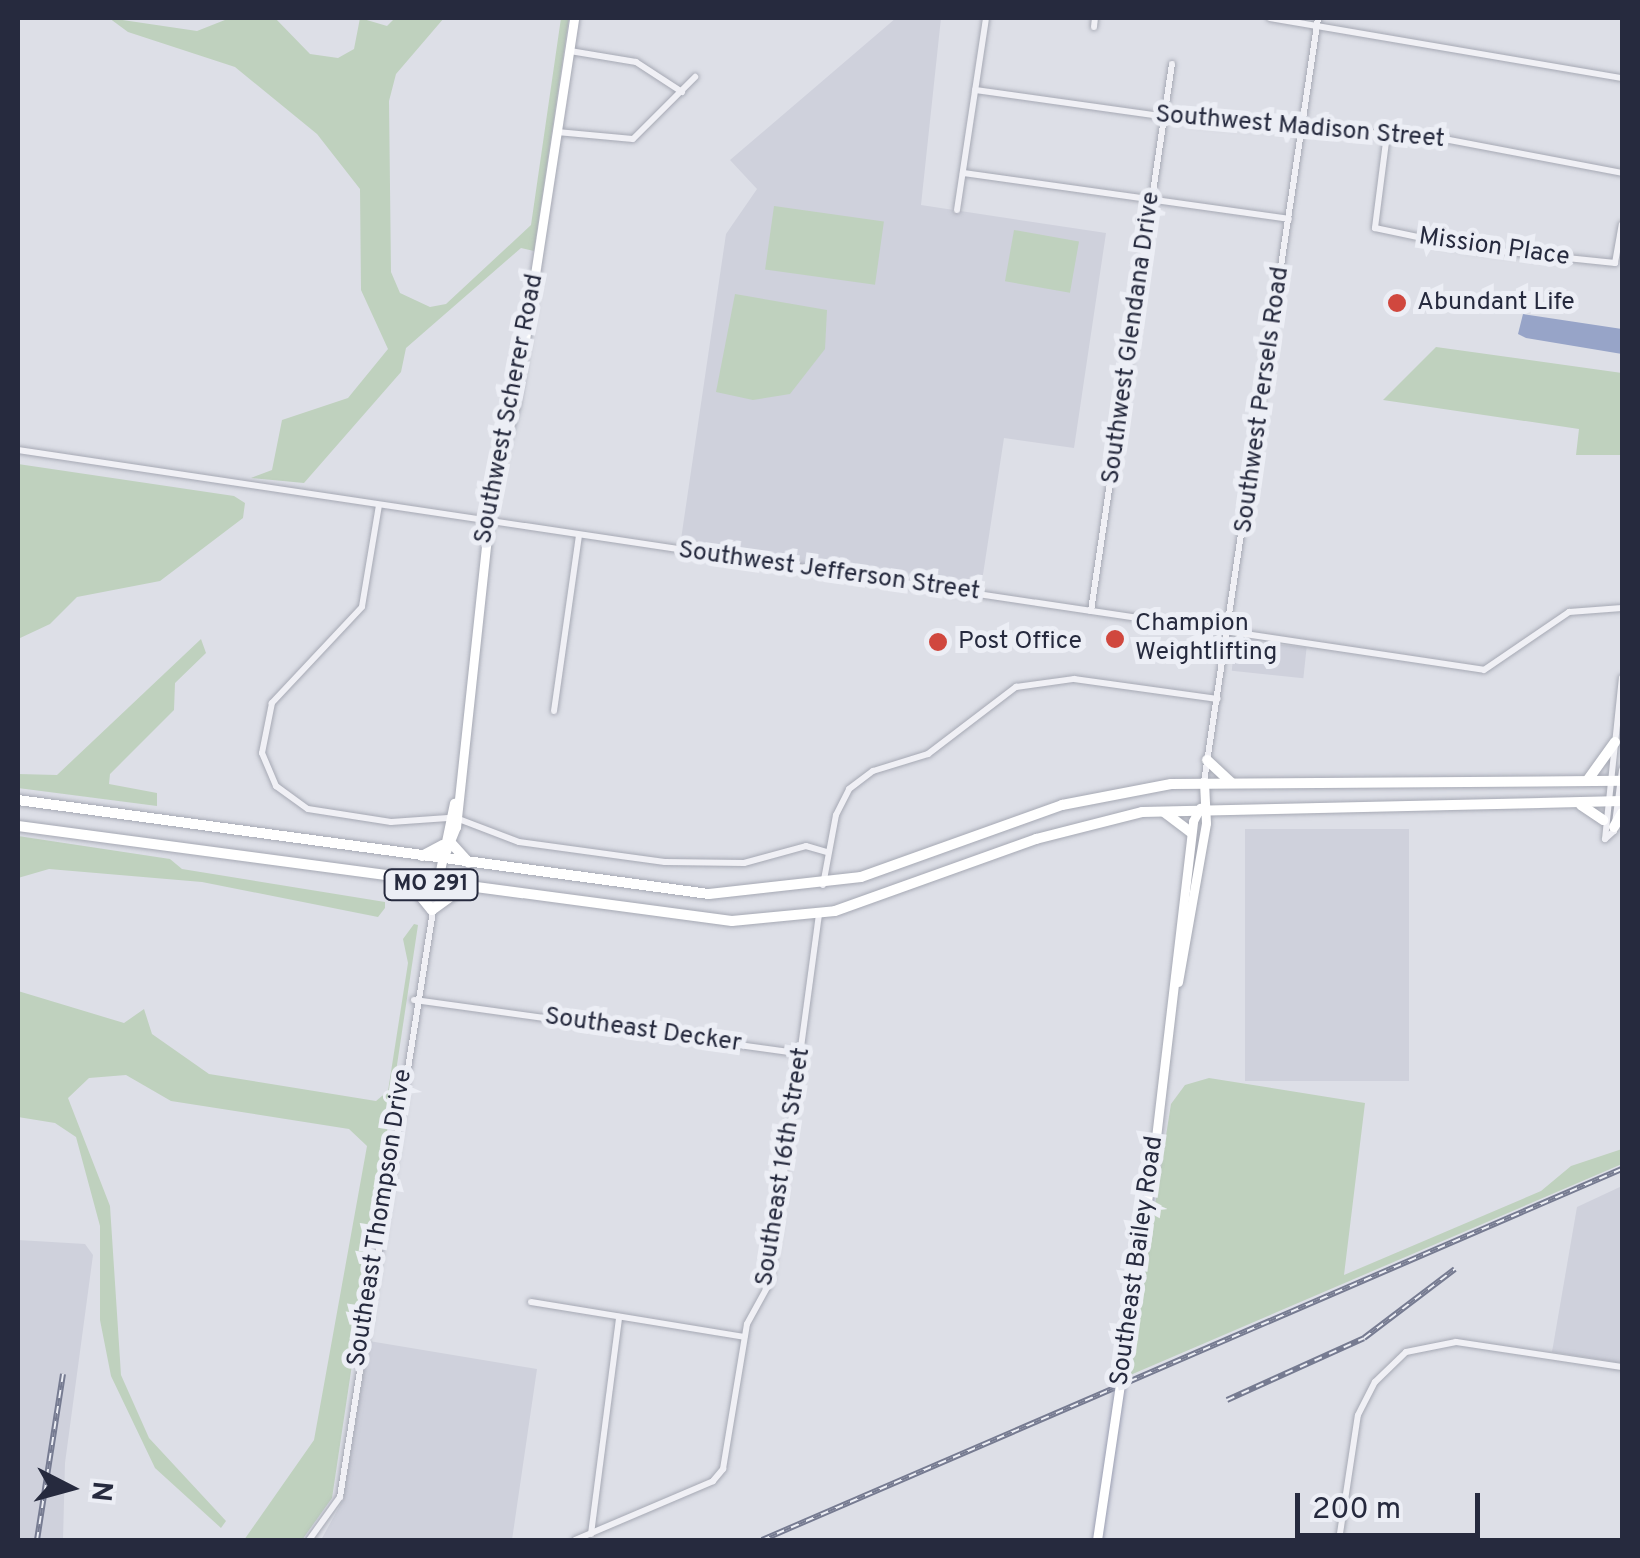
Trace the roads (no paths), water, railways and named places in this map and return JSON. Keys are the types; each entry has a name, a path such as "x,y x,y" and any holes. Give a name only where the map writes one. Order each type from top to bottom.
{"highway":[{"path":"1587,781 1614,742"},
{"path":"1207,760 1232,782"},
{"name":"MO 291","path":"18,800 679,892 823,885 897,868 1062,805 1204,782 1619,778"},
{"path":"1576,802 1603,820"},
{"path":"1614,827 1617,804"},
{"name":"MO 291","path":"18,826 689,920 819,913 926,884 1078,825 1158,810 1202,806 1617,804"},
{"path":"1158,810 1191,832"},
{"path":"417,858 447,844 474,866"},
{"path":"408,882 432,910 461,890"}],"main road":[{"name":"Southwest Scherer Road","path":"437,886 455,801 488,521 515,404 574,18"},
{"name":"Southeast Bailey Road","path":"1097,1540 1204,782"},
{"name":"Southeast Bailey Road","path":"1178,982 1191,832 1202,806"}],"street":[{"path":"957,210 986,18"},
{"path":"1094,28 1095,18"},
{"path":"1270,18 1318,21 1622,78"},
{"name":"Southwest Persels Road","path":"1204,782 1318,21"},
{"path":"570,51 636,62 682,92"},
{"name":"Southwest Glendana Drive","path":"1091,611 1172,64"},
{"path":"557,132 633,139 695,77"},
{"name":"Southwest Madison Street","path":"975,90 1163,116 1388,134 1622,173"},
{"name":"Mission Place","path":"1388,134 1375,228 1470,248 1615,264 1622,225"},
{"path":"963,174 1289,219"},
{"name":"Southwest Jefferson Street","path":"18,450 1484,670 1569,612 1622,608"},
{"path":"380,505 362,607 272,703 262,753 276,786 308,810 391,822 452,818 520,842 664,862 744,863 806,846 827,852"},
{"path":"554,711 579,536"},
{"path":"1614,827 1605,839 1603,820 1617,804 1619,778 1614,742 1622,678"},
{"path":"823,885 839,806 856,782 928,754 1016,687 1074,679 1218,699"},
{"name":"Southeast Thompson Drive","path":"309,1540 340,1497 414,1000 437,886"},
{"name":"Southeast 16th Street","path":"591,1534 720,1474 744,1336 769,1284 819,913"},
{"name":"Southeast Decker","path":"414,1000 802,1054"},
{"path":"532,1302 744,1336"},
{"path":"575,1540 591,1534 620,1316"},
{"path":"1339,1540 1358,1415 1375,1382 1406,1352 1456,1342 1622,1367"}],"water":[{"path":"1523,314 1622,329 1622,354 1526,338 1518,334"}],"railway":[{"path":"762,1540 1622,1169"},
{"path":"1227,1400 1364,1338 1455,1269"},
{"path":"37,1540 63,1374"}],"place":[{"name":"Abundant Life","path":"1397,303"},
{"name":"Champion Weightlifting","path":"1115,639"},
{"name":"Post Office","path":"938,642"}]}
